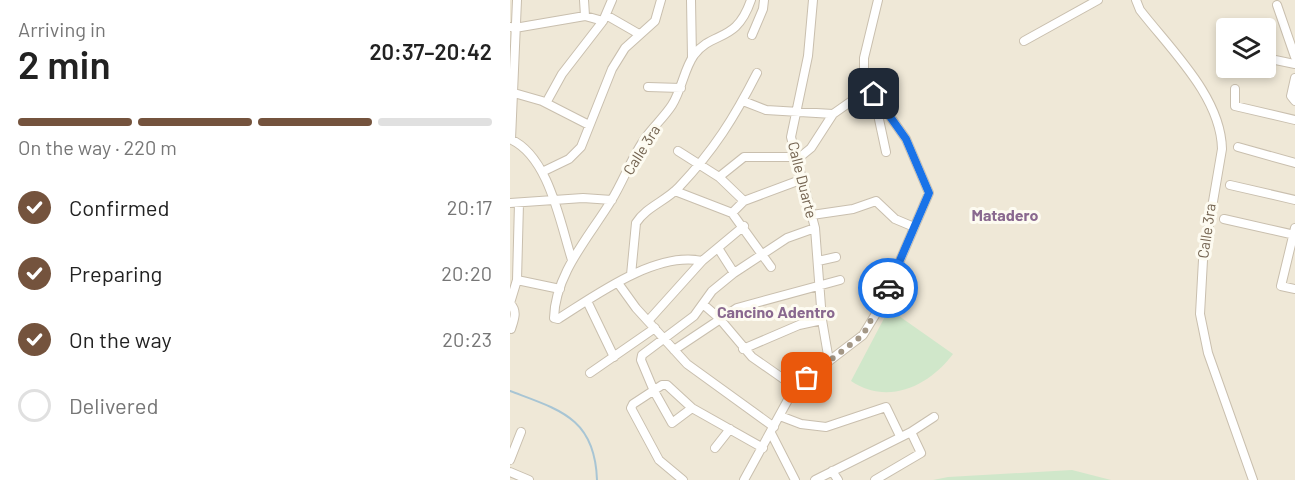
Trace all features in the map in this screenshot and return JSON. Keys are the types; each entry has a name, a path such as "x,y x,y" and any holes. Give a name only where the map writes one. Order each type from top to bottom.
{"street":[{"path":"517,0 513,27 512,81 514,93 511,139 523,147 542,172 572,261"},
{"path":"584,0 585,16"},
{"path":"546,103 562,74 604,18 612,0"},
{"path":"542,172 569,159 580,147 612,69 625,48 655,21 661,0"},
{"path":"691,0 692,58"},
{"path":"692,58 698,50 735,28 746,15 751,0"},
{"path":"752,35 763,9 764,0"},
{"name":"Calle Duarte","path":"813,0 808,56 791,137 815,228 822,320 829,361"},
{"path":"878,0 864,58 864,72 872,91 886,152"},
{"path":"1024,41 1098,0"},
{"name":"Calle 3ra","path":"1136,0 1140,10 1199,87 1212,109 1222,134 1222,149 1203,260 1200,314 1208,353 1253,480"},
{"path":"1277,5 1295,57"},
{"path":"513,27 585,16 604,18 639,34"},
{"name":"Calle 3ra","path":"587,301 558,319 554,318 554,303 572,261 612,200 645,138 672,105 692,58"},
{"path":"1276,60 1295,64"},
{"path":"631,275 636,223 640,216 675,191 723,135 757,73"},
{"path":"1295,78 1291,96 1295,101"},
{"path":"648,87 681,88"},
{"path":"1235,89 1235,106 1295,120"},
{"path":"719,177 744,156 800,157 811,148 833,114 872,91"},
{"path":"745,480 795,387 863,335 880,307 929,193 906,139 872,91"},
{"path":"514,93 546,103 589,125"},
{"path":"742,101 766,110 795,114 833,114"},
{"path":"1238,147 1295,163"},
{"path":"678,151 719,177 744,201"},
{"path":"732,213 744,201 803,179"},
{"path":"1230,185 1295,200"},
{"path":"675,191 732,213 744,226 771,267"},
{"path":"510,203 583,198 612,200"},
{"path":"812,215 853,209 876,201 895,219 914,227"},
{"path":"511,329 515,315 515,308 510,303 517,280 519,203"},
{"path":"1224,219 1294,233 1281,286 1295,289"},
{"path":"648,321 702,261 744,226"},
{"path":"692,408 672,423 654,391 641,357 704,305 712,291 734,273 787,238 815,228"},
{"path":"718,248 734,273"},
{"path":"818,261 836,257"},
{"path":"614,357 587,301 631,275 686,258 702,261"},
{"path":"517,280 560,289"},
{"path":"674,350 719,318 753,302 840,280"},
{"path":"618,283 674,350 705,379 773,430 795,480"},
{"path":"704,305 719,318 743,349 795,387"},
{"path":"743,349 799,326 822,320"},
{"path":"590,373 655,328"},
{"path":"683,480 659,460 633,412 633,404 667,385 692,408 762,448"},
{"path":"780,416 818,428 835,425 886,407 900,436"},
{"path":"815,480 911,432 934,417"},
{"path":"715,448 730,429"},
{"path":"510,460 521,432"},
{"path":"875,480 921,453 911,432"},
{"path":"832,471 838,480"},
{"path":"510,472 529,480"}],"shaded area":[{"path":"510,0 1295,0 1295,480 510,480"}],"green space":[{"path":"889,309 953,354 932,375 920,383 907,389 879,392 851,381"},
{"path":"1072,470 1111,480 933,480 948,477"}],"waterway":[{"path":"510,391 544,404 572,419 590,443 595,459 597,480"}],"way so far":[{"path":"807,378 863,335 880,307 888,288"}],"district":[{"name":"Matadero","path":"1005,215"},
{"name":"Cancino Adentro","path":"776,312"}],"route":[{"path":"874,94 906,139 929,193 888,288"}]}
